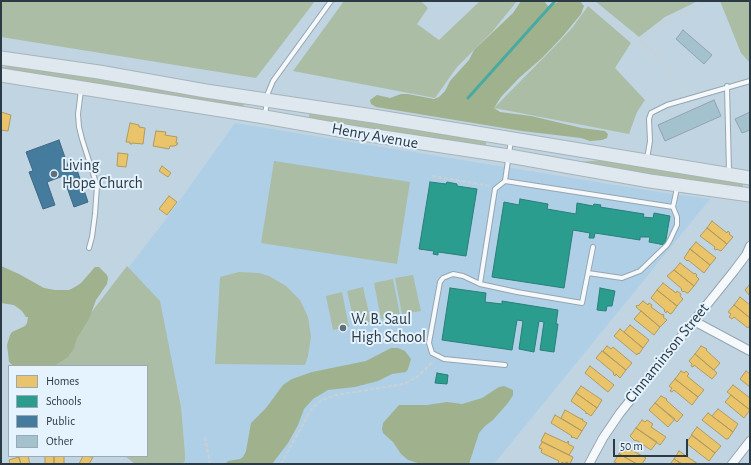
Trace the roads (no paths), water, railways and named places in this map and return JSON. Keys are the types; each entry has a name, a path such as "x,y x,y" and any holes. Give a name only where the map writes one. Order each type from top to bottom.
{"main road":[{"name":"Henry Avenue","path":"1,58 98,72 267,101 750,178"},
{"name":"Henry Avenue","path":"1,75 265,117 378,137 509,156 644,180 750,195"}],"street":[{"name":"Cinnaminson Street","path":"588,464 620,413 740,263 750,246"},
{"path":"694,320 750,352"},
{"path":"732,464 750,441"}],"lane":[{"path":"265,117 267,101 274,81 331,1"},
{"path":"647,162 650,141 649,119 651,113 667,105 750,80"},
{"path":"727,86 729,175"},
{"path":"81,88 78,114 79,127 97,186 96,214 89,248"},
{"path":"480,284 495,189 505,181 511,140"},
{"path":"505,181 673,207"},
{"path":"588,273 622,278 640,271 667,245 677,225 677,217 673,207 678,184"},
{"path":"505,365 444,359 432,353 429,343 440,282 443,278 454,274 463,276 480,284 582,303 593,247"}],"waterway":[{"path":"468,98 555,1"}],"place":[{"name":"Living Hope Church","path":"54,174"},
{"name":"W. B. Saul High School","path":"343,328"}]}
